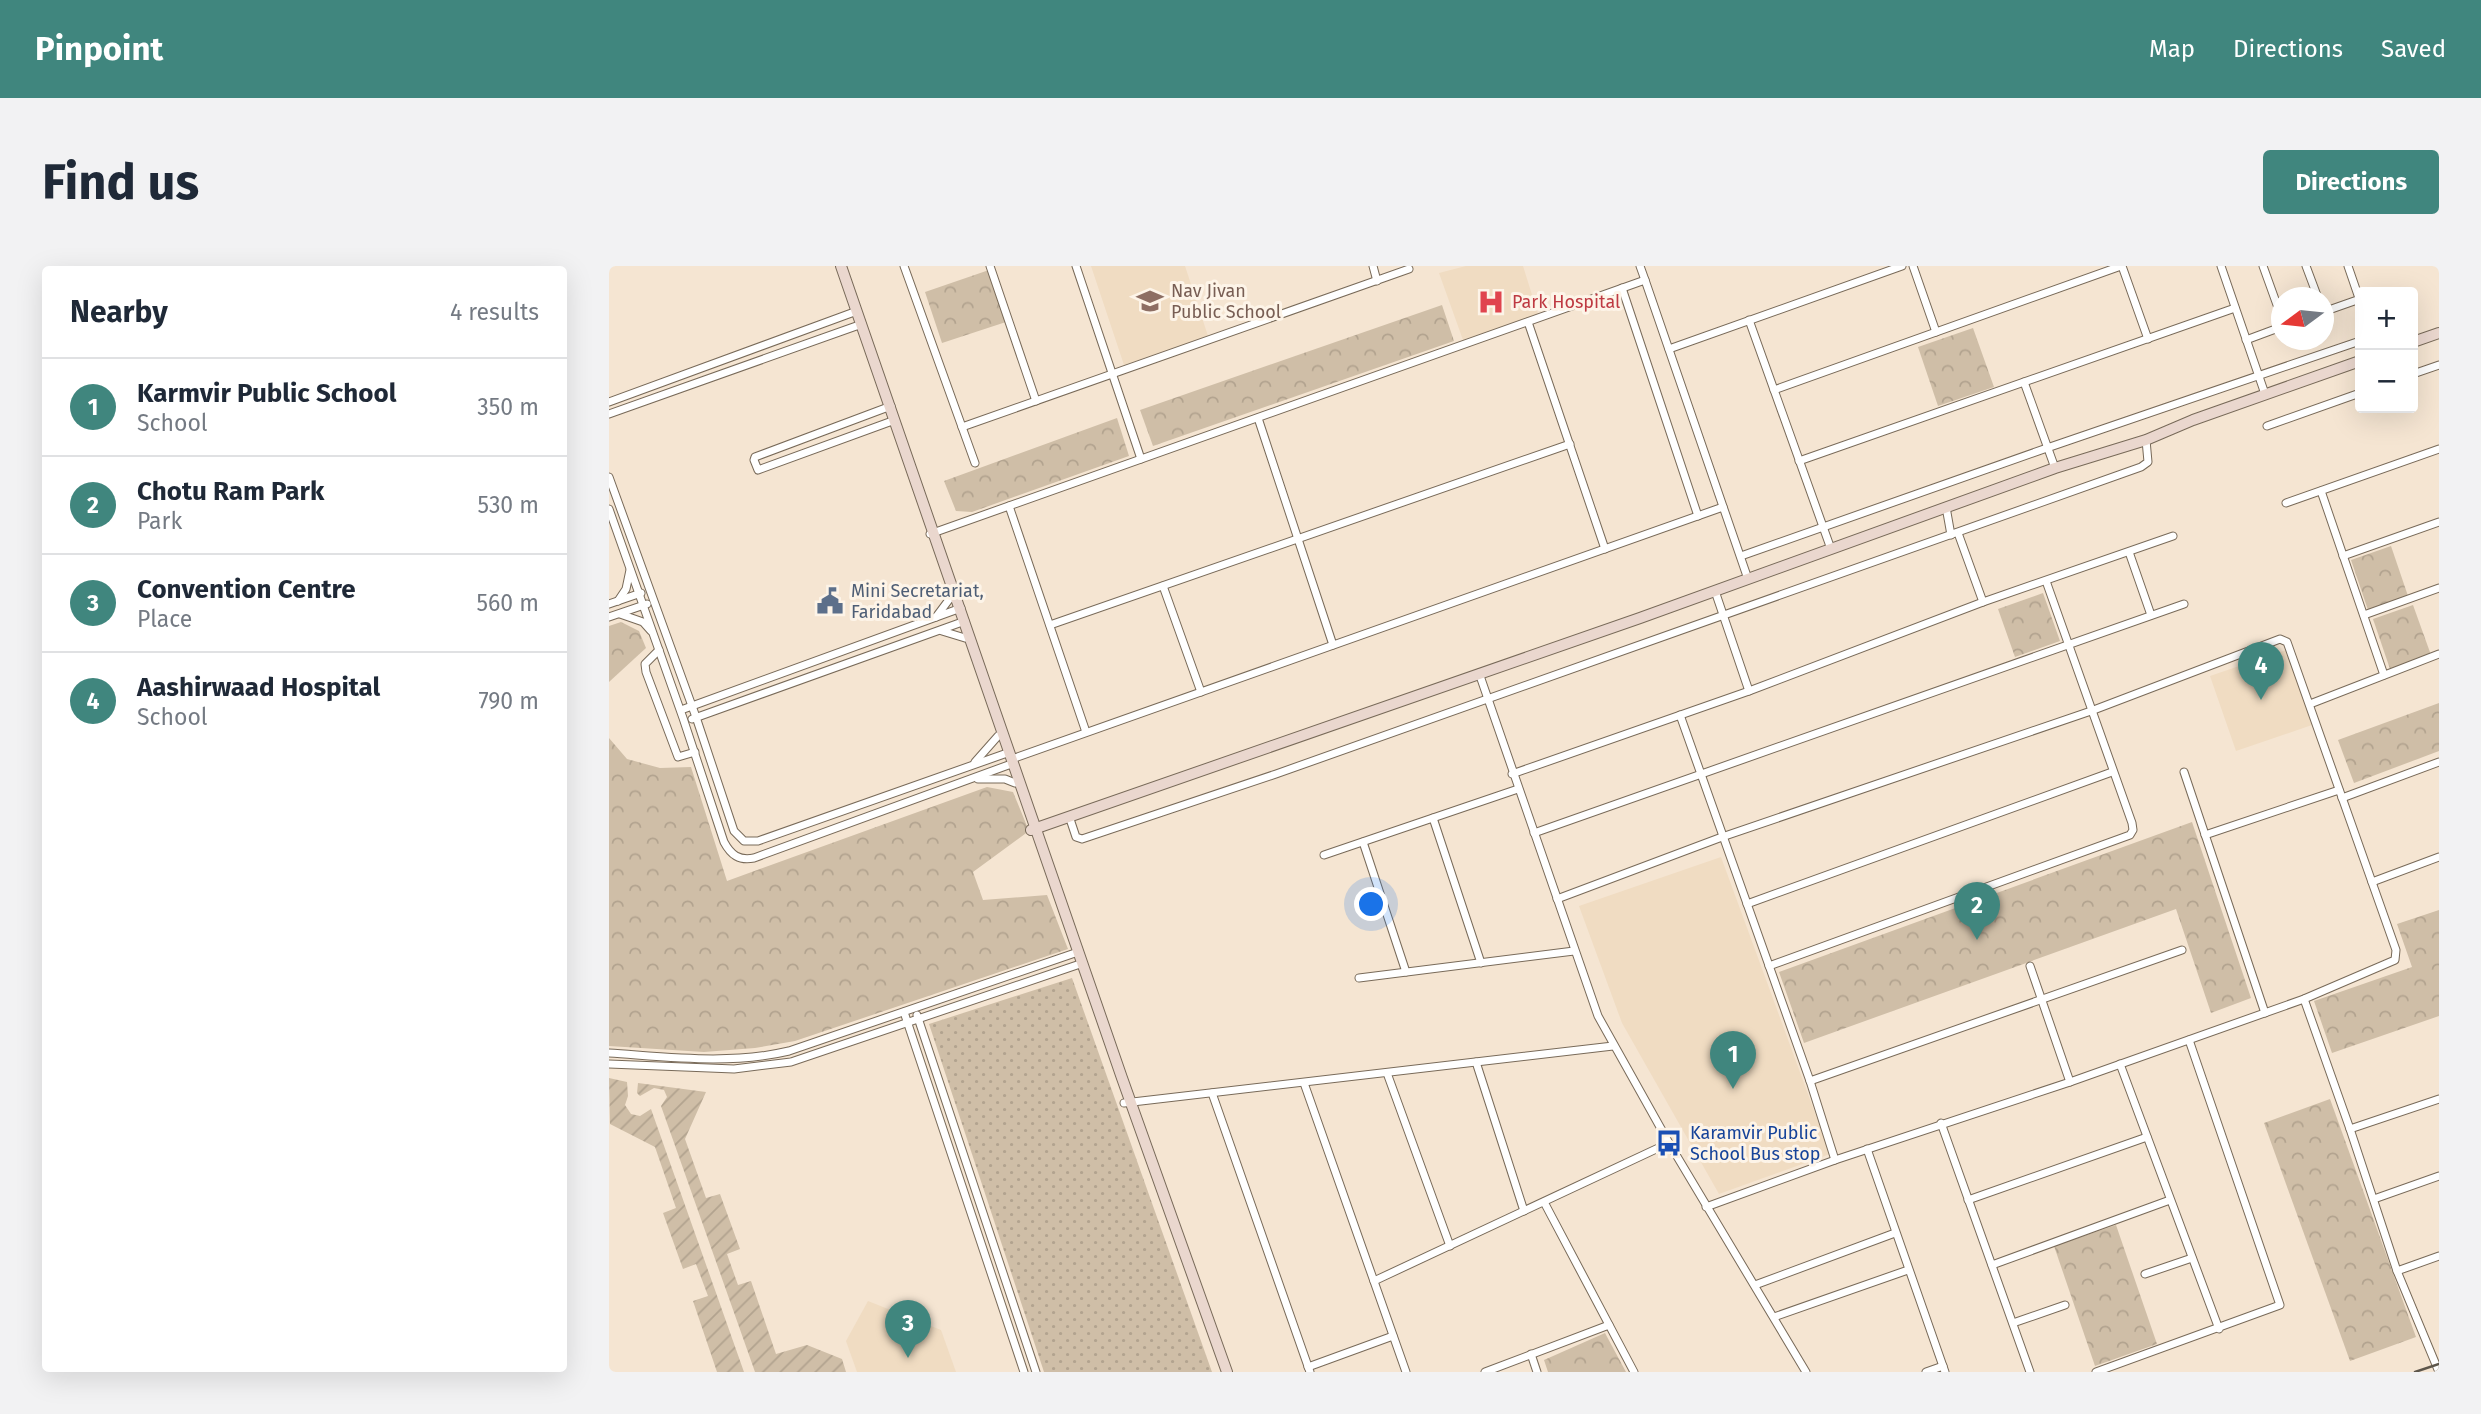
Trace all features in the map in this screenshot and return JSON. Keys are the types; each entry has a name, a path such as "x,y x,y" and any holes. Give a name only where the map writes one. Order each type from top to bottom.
{"street":[{"path":"836,266 855,312"},
{"path":"841,266 859,325 1221,1372"},
{"path":"904,266 975,463"},
{"path":"990,266 1037,401"},
{"path":"1076,266 1141,459"},
{"path":"1373,266 1377,281"},
{"path":"1640,266 1748,579"},
{"path":"1669,349 1902,266"},
{"path":"1913,266 1936,332"},
{"path":"1774,390 2121,266 2148,339"},
{"path":"2221,266 2265,394"},
{"path":"2263,266 2271,288"},
{"path":"2306,266 2314,287"},
{"path":"2348,266 2355,287"},
{"path":"963,427 1409,269"},
{"path":"932,533 1645,280"},
{"path":"1622,288 1697,516"},
{"path":"2334,308 2355,302"},
{"path":"1798,461 2235,308"},
{"path":"609,401 855,312"},
{"path":"1749,320 1831,549"},
{"path":"1528,322 1605,549"},
{"path":"609,414 859,325"},
{"path":"2246,340 2271,331"},
{"path":"2418,340 2439,333"},
{"path":"1741,556 2047,447 2355,343"},
{"path":"1033,828 1715,591 2055,468 2146,440 2355,363"},
{"path":"2418,372 2439,365"},
{"path":"2024,382 2055,468"},
{"path":"2267,426 2355,395"},
{"path":"888,407 755,457 754,460 758,470 893,420"},
{"path":"1258,418 1333,645"},
{"path":"1069,816 1076,837 1082,839 1488,699 2141,467 2148,462 2146,440"},
{"path":"1050,625 1570,444"},
{"path":"2286,503 2439,449"},
{"path":"609,477 734,831 744,841 758,841 965,769 1010,759"},
{"path":"2321,491 2384,675"},
{"path":"1009,506 1086,732"},
{"path":"609,509 685,721 724,842 737,858 746,859 966,780 1010,759 1723,507"},
{"path":"1946,507 1954,534 1983,602"},
{"path":"2343,556 2439,522"},
{"path":"932,533 951,597 958,610"},
{"path":"1512,774 1749,691 1983,602 2173,536"},
{"path":"2129,552 2151,615"},
{"path":"618,601 626,589 630,568"},
{"path":"1769,966 2130,835 2133,830 2132,823 2046,580"},
{"path":"1163,586 1201,692"},
{"path":"2364,615 2439,588"},
{"path":"609,604 650,590"},
{"path":"1715,591 1749,691"},
{"path":"936,618 951,597"},
{"path":"609,617 654,601"},
{"path":"1534,833 2183,604"},
{"path":"681,710 958,610"},
{"path":"619,614 643,622 654,635"},
{"path":"685,721 962,622"},
{"path":"962,622 998,736 1010,759 1015,783 1033,828"},
{"path":"937,631 965,638"},
{"path":"1557,899 1722,837 2091,711 2280,639 2287,642 2396,950 2395,960 2265,1013 2070,1082 1835,1160 1706,1207"},
{"path":"659,650 645,664 649,682 678,757 695,752"},
{"path":"2310,704 2439,654"},
{"path":"1479,673 1592,1003 1613,1046 1706,1207 1806,1372"},
{"path":"1680,715 1810,1081 1835,1160"},
{"path":"965,769 981,758 998,736"},
{"path":"2205,835 2439,762"},
{"path":"1747,904 2112,772"},
{"path":"2185,772 2265,1013"},
{"path":"966,780 1005,779 1015,783"},
{"path":"1324,855 1518,789"},
{"path":"1433,818 1481,963"},
{"path":"1363,842 1406,972"},
{"path":"2372,882 2439,857"},
{"path":"1810,1081 2182,950"},
{"path":"1359,978 1574,951"},
{"path":"609,1053 761,1058 789,1051 1076,953"},
{"path":"609,1064 672,1069 763,1068 791,1062 1080,964"},
{"path":"2030,966 2070,1082"},
{"path":"2304,999 2397,1271 2439,1372"},
{"path":"915,1008 1035,1372"},
{"path":"904,1012 1024,1372"},
{"path":"2096,1372 2280,1305 2189,1040"},
{"path":"1127,1103 1613,1046"},
{"path":"1476,1062 1524,1211"},
{"path":"2120,1064 2218,1329"},
{"path":"1387,1073 1450,1246"},
{"path":"1304,1083 1406,1372"},
{"path":"1212,1093 1309,1369 1393,1336"},
{"path":"2350,1129 2439,1098"},
{"path":"1127,1103 1227,1372"},
{"path":"1941,1124 2030,1372"},
{"path":"1968,1200 2147,1138"},
{"path":"1374,1281 1669,1143"},
{"path":"1867,1149 1944,1369 1926,1372"},
{"path":"2374,1199 2439,1176"},
{"path":"1991,1265 2170,1200"},
{"path":"1544,1202 1634,1372"},
{"path":"1755,1285 1895,1233"},
{"path":"2397,1271 2439,1256"},
{"path":"2144,1275 2192,1258"},
{"path":"1774,1317 1908,1270"},
{"path":"2013,1323 2065,1305"},
{"path":"1485,1372 1609,1325"},
{"path":"1531,1354 1537,1372"}],"shaded area":[{"name":"Nav Jivan Public School","path":"1091,266 1185,266 1208,336 1124,365"},
{"path":"1466,266 1523,266 1538,314 1463,340 1439,273"},
{"path":"2286,650 2312,725 2236,751 2210,676"},
{"path":"1721,857 1830,1154 1719,1194 1622,1023 1579,906"},
{"path":"868,1301 941,1330 956,1372 857,1372 846,1341"}],"green space":[{"path":"989,270 1006,322 942,343 925,292"},
{"path":"1442,305 1454,341 1153,446 1140,410"},
{"path":"1973,328 1994,387 1938,406 1918,347"},
{"path":"1117,418 1129,456 972,512 956,511 944,481"},
{"path":"2391,546 2408,596 2368,610 2351,560"},
{"path":"2043,593 2060,641 2015,657 1998,609"},
{"path":"2413,605 2431,655 2390,669 2373,619"},
{"path":"621,622 639,631 646,648 609,682 609,626"},
{"path":"2439,703 2439,751 2354,783 2338,740"},
{"path":"609,738 627,759 660,768 691,767 727,881 987,787 1013,792 1029,831 973,872 983,900 1047,895 1068,949 795,1041 755,1048 704,1052 609,1046"},
{"path":"2192,822 2251,998 2211,1013 2176,909 1804,1043 1779,972"},
{"path":"2439,910 2439,1016 2332,1053 2314,1001 2412,967 2397,924"},
{"path":"1072,978 1212,1372 1044,1372 929,1024"},
{"path":"609,1078 627,1082 628,1096 625,1105 631,1114 640,1116 651,1109 744,1372 717,1372 693,1301 708,1296 696,1264 683,1269 663,1213 676,1208 655,1147 610,1124"},
{"path":"638,1083 706,1092 685,1139 706,1198 720,1194 740,1249 727,1254 738,1285 751,1281 776,1354 807,1345 842,1359 846,1372 755,1372 661,1106 667,1097 664,1090 654,1088 640,1096 637,1093"},
{"path":"2330,1099 2416,1337 2350,1361 2264,1123"},
{"path":"2116,1225 2157,1344 2095,1366 2054,1246"},
{"path":"1605,1333 1626,1372 1548,1372 1544,1360"}],"railway":[{"path":"2415,1372 2439,1364"}],"place":[{"name":"Nav Jivan Public School","path":"1150,301"},
{"name":"Park Hospital","path":"1491,302"},
{"name":"Mini Secretariat, Faridabad","path":"830,601"},
{"name":"Aashirwaad Hospital","path":"2261,700"},
{"name":"Chotu Ram Park","path":"1977,940"},
{"name":"Karmvir Public School","path":"1733,1089"},
{"name":"Karamvir Public School Bus stop","path":"1669,1143"},
{"name":"Convention Centre","path":"908,1358"}]}
